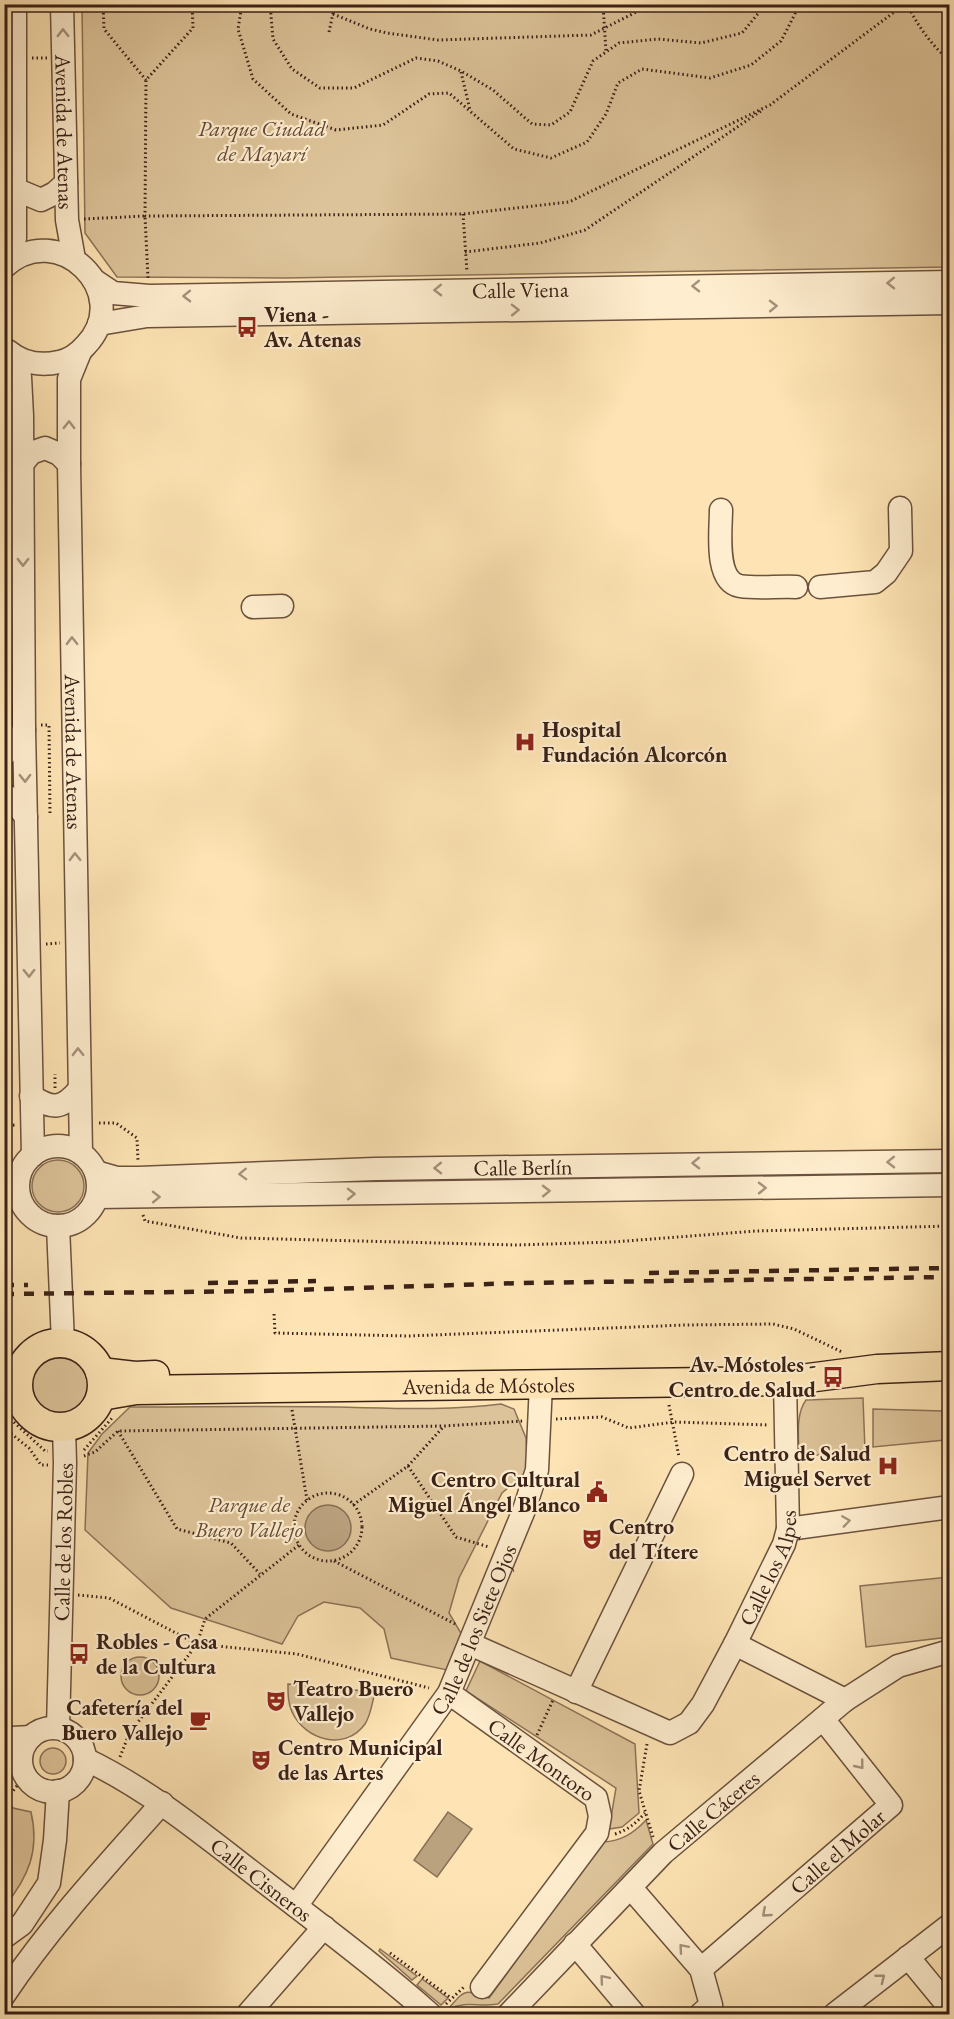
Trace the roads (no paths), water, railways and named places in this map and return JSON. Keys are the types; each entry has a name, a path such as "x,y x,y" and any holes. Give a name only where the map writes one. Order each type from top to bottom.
{"main road":[{"path":"63,1343 75,1345 95,1360 101,1384 96,1408 77,1424 64,1427 50,1426 37,1420 26,1410 12,1387 23,1366 39,1348 63,1343"},
{"name":"Avenida de Móstoles","path":"101,1384 135,1376 783,1362 877,1369"},
{"name":"Avenida de Móstoles","path":"101,1384 136,1390 785,1381 877,1369 950,1366"}],"street":[{"path":"6,265 15,238 17,190 15,4"},
{"name":"Avenida de Atenas","path":"62,4 67,220 74,259"},
{"path":"17,190 41,200 66,183"},
{"path":"6,265 22,255 39,250 58,252 74,259 87,270 95,281 101,297 99,324"},
{"name":"Calle Viena","path":"95,281 113,293 148,296 950,282"},
{"name":"Calle Viena","path":"99,324 147,316 950,303"},
{"name":"Avenida de Atenas","path":"81,1153 79,1124 71,1083 69,379 80,352 92,340 99,324"},
{"path":"9,353 32,363 49,364 65,361 80,352"},
{"path":"9,353 20,377 22,416 24,728 33,817 31,1096 33,1155"},
{"path":"4,399 22,416"},
{"path":"22,464 31,453 45,448 59,454 69,464"},
{"path":"820,586 876,582 886,573 900,551 900,508"},
{"path":"721,510 722,567 726,576 738,586 796,587"},
{"path":"253,607 282,606"},
{"path":"4,755 24,728"},
{"path":"4,794 33,817"},
{"path":"31,1096 43,1104 56,1107 70,1101 71,1083"},
{"path":"56,1146 69,1147 81,1153 90,1161 99,1185 97,1197 91,1209 71,1224 58,1226 45,1224 34,1218 11,1188 26,1163 33,1155 56,1146"},
{"name":"Calle Berlín","path":"97,1197 139,1187 375,1169 950,1161"},
{"name":"Calle Berlín","path":"96,1172 139,1187 950,1185"},
{"path":"58,1226 63,1343"},
{"name":"Calle los Alpes","path":"472,1639 576,1692 655,1728 670,1733 689,1724 703,1704 735,1644 784,1544 788,1529 785,1381"},
{"name":"Calle de los Siete Ojos","path":"296,1906 449,1693 524,1510 537,1470 541,1384"},
{"name":"Calle de los Robles","path":"58,1728 64,1427"},
{"path":"576,1692 682,1473"},
{"path":"788,1529 950,1507"},
{"name":"Calle los Alpes","path":"735,1644 845,1700"},
{"name":"Calle Cáceres","path":"509,2014 663,1853 845,1700 898,1666 948,1654"},
{"name":"Calle Montoro","path":"449,1693 596,1798 600,1816 597,1833 482,1988"},
{"name":"Calle el Molar","path":"702,1969 891,1805 823,1719"},
{"path":"48,1728 58,1728 77,1738 83,1748 84,1768 74,1784 58,1791 48,1791 31,1783 14,1764 31,1737 48,1728"},
{"path":"4,1737 31,1737"},
{"name":"Calle Cisneros","path":"85,1759 114,1773 162,1803 324,1927 430,2014"},
{"path":"4,1937 22,1924 49,1883 58,1791"},
{"path":"4,1995 14,1967 162,1803"},
{"path":"631,1888 702,1969 711,2005 701,2014"},
{"path":"835,2014 950,1924"},
{"path":"248,2014 324,1927"},
{"path":"575,1944 634,2014"},
{"path":"908,1957 950,2008"}],"railway":[{"path":"649,1273 950,1268"},
{"path":"4,1294 950,1277"},
{"path":"208,1283 316,1281"},
{"path":"4,1285 28,1285"}],"place":[{"name":"Viena - Av. Atenas","path":"247,327"},
{"name":"Hospital Fundación Alcorcón","path":"525,742"},
{"name":"Av. Móstoles - Centro de Salud","path":"833,1377"},
{"name":"Centro de Salud Miguel Servet","path":"888,1466"},
{"name":"Centro Cultural Miguel Ángel Blanco","path":"597,1492"},
{"name":"Centro del Títere","path":"592,1539"},
{"name":"Robles - Casa de la Cultura","path":"79,1654"},
{"name":"Teatro Buero Vallejo","path":"276,1701"},
{"name":"Cafetería del Buero Vallejo","path":"200,1720"},
{"name":"Centro Municipal de las Artes","path":"261,1760"}],"park label":[{"name":"Parque Ciudad de Mayarí","path":"262,140"},
{"name":"Parque de Buero Vallejo","path":"249,1516"}]}
